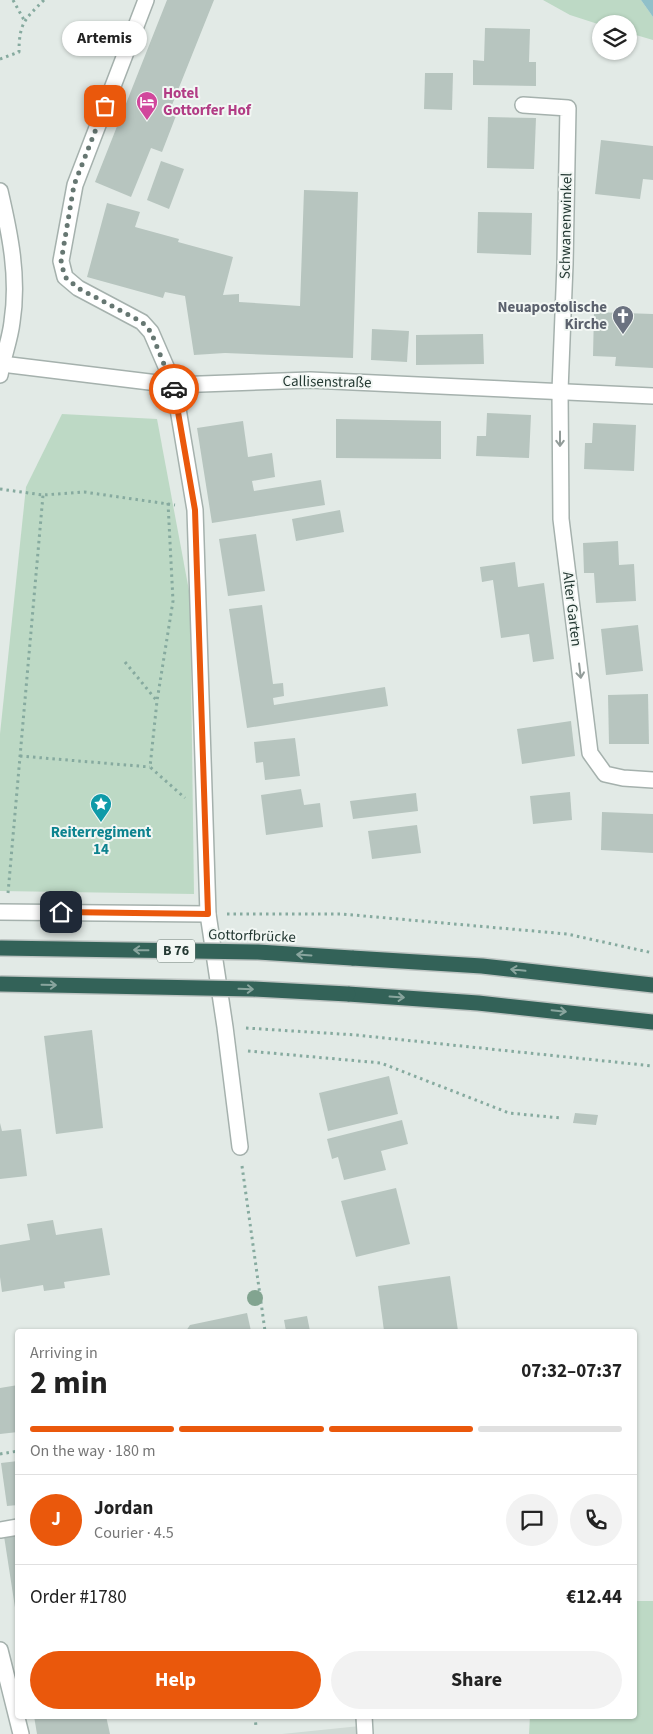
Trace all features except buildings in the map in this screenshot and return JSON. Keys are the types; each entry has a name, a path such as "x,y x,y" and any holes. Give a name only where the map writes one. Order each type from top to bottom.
{"highway":[{"name":"Gottorfbrücke","path":"0,948 258,952 482,966 653,985"},
{"path":"0,984 253,989 348,994 478,1003 653,1022"}],"street":[{"path":"146,0 74,185 61,262 65,277 78,288 142,322 151,332 174,385 195,510 208,914 240,1147"},
{"name":"Schwanenwinkel","path":"522,105 568,108 560,391"},
{"path":"0,191 6,215 15,276 12,324 1,370"},
{"name":"Callisenstraße","path":"1,370 174,385 310,380 653,396"},
{"name":"Alter Garten","path":"560,391 561,519 590,752 605,774 623,778 653,780"},
{"path":"3,912 208,914"},
{"path":"0,1530 15,1528"},
{"path":"0,1650 15,1710"},
{"path":"17,1719 21,1734"},
{"path":"364,1719 366,1734"}],"path":[{"path":"13,0 24,20"},
{"path":"0,59 19,52 19,36 24,20 44,0"},
{"path":"0,489 43,495 84,492 168,503 195,510"},
{"path":"3,912 20,756 43,495"},
{"path":"150,768 173,601 168,503"},
{"path":"126,662 158,701"},
{"path":"20,756 150,768 206,817"},
{"path":"208,914 342,914 567,934 653,953"},
{"path":"225,1027 356,1035 653,1066"},
{"path":"228,1049 381,1063 509,1113 561,1118"},
{"path":"240,1147 266,1329"},
{"path":"0,1454 15,1452"},
{"path":"255,1719 256,1726"}],"shaded area":[{"path":"360,1726 361,1734 282,1734"}],"green space":[{"path":"543,0 641,0 653,17 653,40 637,35 637,15 592,15 592,22 570,15"},
{"path":"62,414 157,419 190,596 194,894 0,891 0,734 26,487"},
{"path":"637,1601 653,1601 653,1734 529,1734 530,1719 637,1719"}],"water":[{"path":"641,0 653,0 653,17"}],"way so far":[{"path":"105,106 74,185 61,262 65,277 78,288 142,322 151,332 174,389"}],"place":[{"name":"Artemis","path":"105,106"},
{"name":"Hotel Gottorfer Hof","path":"147,121"},
{"name":"Neuapostolische Kirche","path":"623,335"},
{"name":"Reiterregiment 14","path":"101,823"}],"route":[{"path":"61,912 208,914 195,510 174,389"}]}
